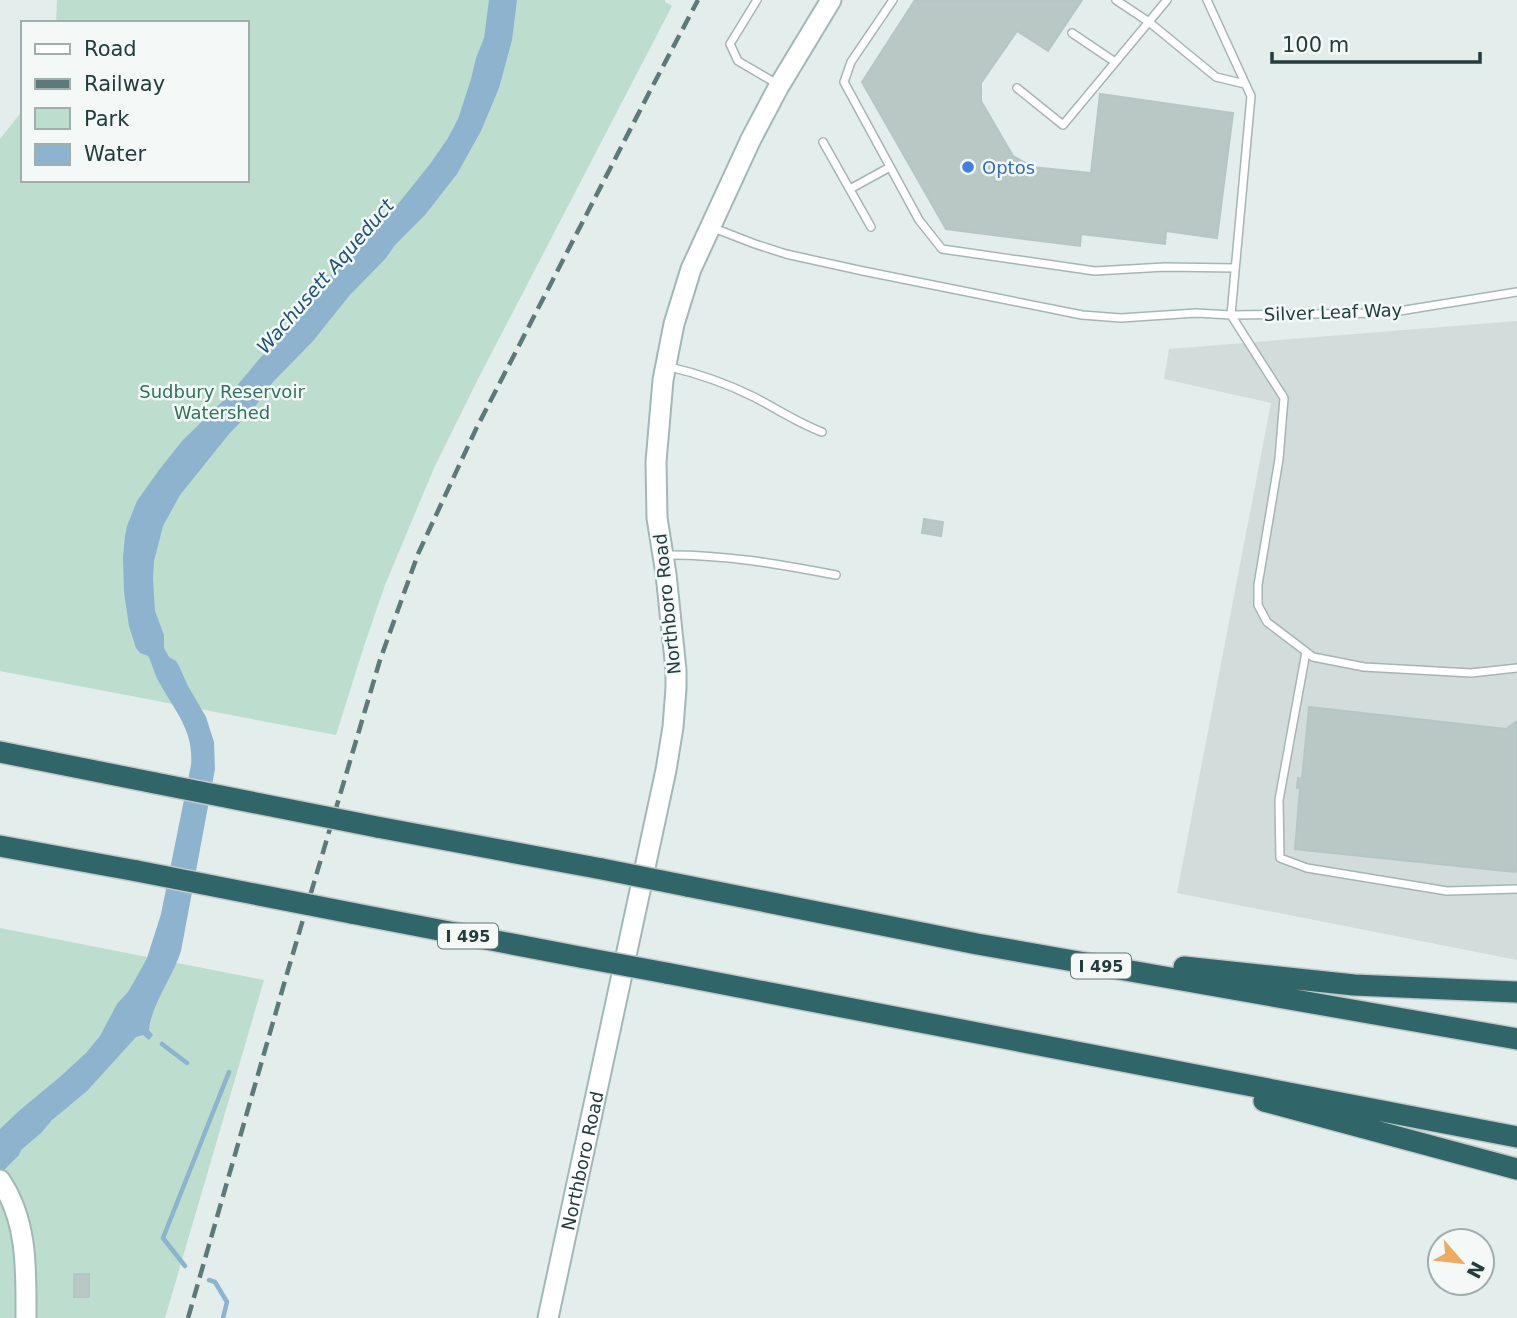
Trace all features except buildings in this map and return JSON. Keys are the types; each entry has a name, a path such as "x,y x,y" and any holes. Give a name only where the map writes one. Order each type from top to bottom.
{"highway":[{"name":"I 495","path":"0,752 977,944 1517,1039"},
{"name":"I 495","path":"0,846 1517,1137"},
{"path":"977,944 1313,981 1517,992"},
{"path":"1093,1055 1517,1169"}],"main road":[{"name":"Northboro Road","path":"548,1318 670,749 676,670 657,518 656,471 659,407 665,366 681,296 710,227 779,86 831,0"},
{"path":"1,1181 15,1206 27,1261 26,1318"}],"lane":[{"path":"757,0 730,44 738,61 779,86"},
{"path":"893,0 851,62 844,82 919,220 942,249 1095,271 1165,267 1235,268"},
{"path":"1115,0 1149,22 1216,77 1245,84"},
{"path":"1017,88 1063,125 1167,0"},
{"path":"1207,0 1251,96 1231,315 1284,398 1279,460 1258,585 1258,605 1267,622 1313,657 1364,667 1471,673 1517,668"},
{"path":"1072,33 1115,62"},
{"path":"823,142 871,227"},
{"path":"850,189 890,167"},
{"name":"Silver Leaf Way","path":"710,227 786,254 1083,315 1121,318 1196,313 1387,313 1517,292"},
{"path":"665,366 711,378 755,397 784,415 822,432"},
{"path":"663,555 736,559 836,575"},
{"path":"1306,652 1279,800 1280,858 1307,868 1447,891 1517,889"}],"shaded area":[{"path":"1517,321 1517,960 1177,893 1271,403 1164,379 1169,349"}],"green space":[{"name":"Sudbury Reservoir Watershed","path":"57,0 665,0 672,6 434,468 385,585 336,735 0,671 0,139 21,113 21,182 248,182 248,21 56,21"},
{"path":"0,928 264,980 165,1318 0,1318"}],"water":[{"path":"489,0 517,0 512,40 499,88 481,131 457,174 425,215 349,296 313,341 273,382 254,408 229,434 180,495 163,526 154,561 155,611 164,635 164,648 179,666 206,717 214,742 215,769 181,951 154,1011 149,1030 153,1035 149,1040 143,1035 136,1037 87,1091 52,1120 0,1174 0,1129 86,1053 100,1036 147,958 161,914 191,765 191,753 182,721 157,679 148,656 136,648 129,626 123,557 127,526 137,501 182,441 229,395 273,346 308,304 316,290 386,219 430,164 458,119 484,38"}],"waterway":[{"path":"162,1044 187,1063"},
{"path":"185,1266 163,1238 229,1072"},
{"path":"209,1280 215,1282 227,1302 223,1318"}],"railway":[{"path":"188,1318 380,660 418,554 476,429 698,0"}],"place":[{"name":"Optos","path":"968,167"}],"water label":[{"name":"Wachusett Aqueduct","path":"325,276"}]}
